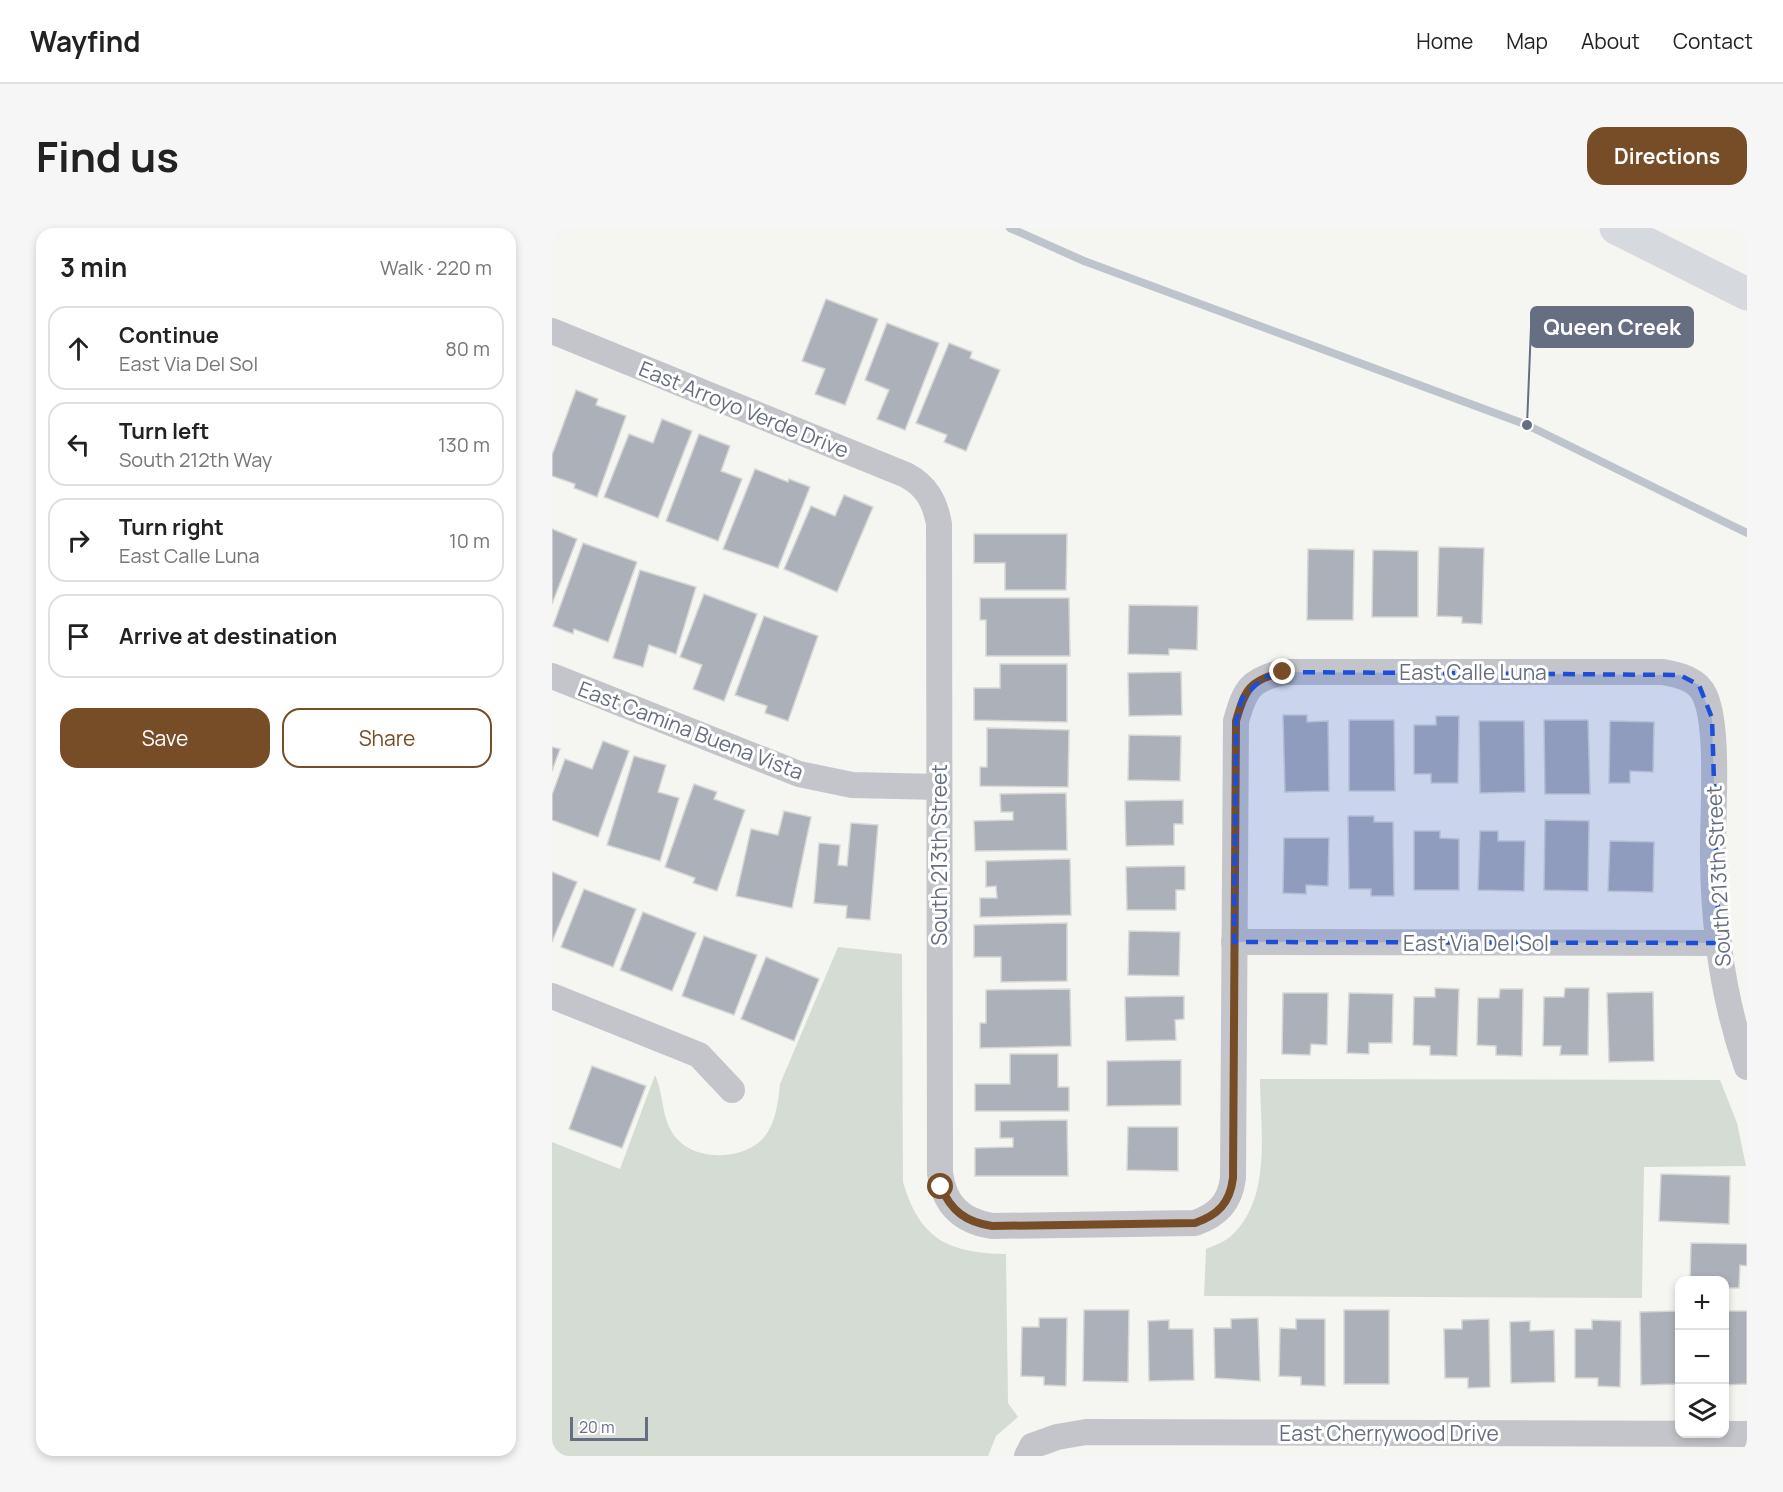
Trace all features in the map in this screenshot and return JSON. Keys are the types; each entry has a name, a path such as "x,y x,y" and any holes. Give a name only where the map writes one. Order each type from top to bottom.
{"street":[{"path":"1616,228 1747,294"},
{"name":"East Arroyo Verde Drive","path":"552,331 906,475 921,485 931,496"},
{"name":"South 213th Street","path":"931,496 939,524 940,1173 944,1193 955,1210 977,1223 992,1226 1092,1226 1195,1223 1211,1217 1220,1209 1231,1196 1233,1178 1234,942"},
{"name":"East Calle Luna","path":"1234,942 1236,721 1248,688 1264,677 1283,672 1663,672 1680,675 1699,685"},
{"name":"East Camina Buena Vista","path":"552,676 799,774 852,784 939,787"},
{"name":"South 213th Street","path":"1699,685 1712,718 1713,861 1719,944 1729,1011 1747,1067"},
{"name":"East Via Del Sol","path":"1234,942 1719,944"},
{"path":"552,996 699,1055 732,1090"},
{"name":"East Cherrywood Drive","path":"1030,1451 1057,1437 1086,1432 1747,1434"}],"highlighted area":[{"path":"1283,672 1680,675 1699,685 1712,718 1719,943 1234,942 1236,721 1242,698 1264,677"}],"shaded area":[{"path":"838,947 902,954 903,1182 918,1218 940,1239 968,1250 1006,1254 1008,1403 1018,1417 996,1436 988,1456 552,1456 552,1142 620,1169 655,1075 668,1124 677,1139 685,1146 705,1154 728,1155 749,1149 758,1143 764,1138 772,1124 780,1084"},
{"path":"1260,1079 1720,1080 1737,1123 1746,1166 1644,1167 1642,1298 1204,1296 1206,1249 1228,1239 1244,1221 1253,1203 1261,1162"}],"building":[{"path":"826,299 878,319 845,405 815,394 825,369 802,361"},
{"path":"887,323 939,343 905,430 877,419 889,390 865,380"},
{"path":"949,343 972,352 970,358 1000,370 966,451 944,442 947,435 916,423"},
{"path":"576,390 598,399 596,405 626,416 597,497 574,488 575,484 552,476 552,455"},
{"path":"662,419 692,431 658,518 604,497 629,434 653,443"},
{"path":"699,434 730,446 721,471 742,479 718,541 666,521"},
{"path":"755,469 788,482 789,479 810,487 778,568 723,549"},
{"path":"844,495 873,507 837,592 784,569 811,506 835,516"},
{"path":"552,529 577,539 552,604"},
{"path":"974,534 1067,534 1066,590 1005,590 1005,563 974,563"},
{"path":"583,543 637,562 608,642 574,629 573,634 553,626"},
{"path":"1439,547 1484,548 1482,624 1462,623 1462,617 1437,616"},
{"path":"1308,549 1354,550 1353,620 1307,620"},
{"path":"1373,550 1418,551 1418,617 1372,617"},
{"path":"640,570 696,587 676,654 649,645 643,667 613,658"},
{"path":"704,594 757,614 724,701 693,689 702,665 680,657"},
{"path":"980,598 1069,598 1070,656 986,656 986,620 980,620"},
{"path":"1129,605 1198,606 1197,650 1169,649 1169,655 1128,654"},
{"path":"764,616 818,636 788,721 765,713 767,706 735,695"},
{"path":"1000,664 1067,664 1067,722 974,720 974,688 1000,688"},
{"path":"1181,672 1182,715 1129,716 1128,673"},
{"path":"1283,715 1307,715 1307,722 1328,721 1329,791 1285,792"},
{"path":"1436,716 1459,716 1458,783 1431,783 1431,774 1414,774 1414,725 1436,725"},
{"path":"1349,720 1394,720 1395,791 1349,791"},
{"path":"1544,720 1588,720 1590,794 1545,794"},
{"path":"1479,721 1524,721 1525,792 1480,793"},
{"path":"1610,721 1654,722 1653,772 1630,771 1630,783 1609,783"},
{"path":"987,728 1069,730 1068,787 980,786 980,767 987,767"},
{"path":"1129,735 1181,736 1180,781 1128,780"},
{"path":"603,741 629,751 598,837 552,820 552,795 565,759 592,769"},
{"path":"552,747 560,749 552,771"},
{"path":"634,756 666,765 658,792 679,798 660,861 607,845"},
{"path":"694,784 717,792 714,799 745,810 717,891 693,883 695,878 665,867"},
{"path":"1066,793 1067,850 975,851 974,821 1013,820 1013,812 1001,812 1000,794"},
{"path":"1183,800 1183,824 1174,824 1174,845 1126,846 1125,801"},
{"path":"784,811 811,817 792,908 736,896 751,829 778,835"},
{"path":"1348,816 1374,816 1374,822 1393,822 1394,896 1371,896 1371,889 1349,889"},
{"path":"1545,820 1589,821 1588,891 1544,890"},
{"path":"851,823 878,825 870,920 846,918 847,906 814,903 819,843 840,845 838,865 847,866"},
{"path":"1414,831 1440,831 1440,838 1459,839 1459,890 1414,890"},
{"path":"1480,831 1498,831 1498,841 1525,841 1524,891 1478,890"},
{"path":"1284,838 1329,838 1328,886 1306,885 1306,894 1283,893"},
{"path":"1610,841 1654,842 1653,892 1608,891"},
{"path":"1070,859 1071,915 980,917 980,898 997,898 996,886 986,887 986,861"},
{"path":"1185,866 1185,890 1176,890 1176,910 1127,910 1126,867"},
{"path":"552,872 577,882 552,942"},
{"path":"584,889 636,909 613,967 561,947"},
{"path":"643,912 696,933 672,991 620,970"},
{"path":"1067,923 1067,981 1001,982 1001,957 974,957 974,925"},
{"path":"1129,931 1180,932 1179,976 1128,975"},
{"path":"704,936 757,955 734,1015 682,996"},
{"path":"766,957 819,979 794,1041 741,1019"},
{"path":"1435,988 1459,989 1457,1056 1430,1055 1430,1046 1413,1045 1414,997 1435,997"},
{"path":"1565,988 1589,988 1588,1055 1560,1055 1561,1046 1543,1046 1544,997 1564,997"},
{"path":"1070,989 1071,1046 980,1048 980,1023 986,1023 986,990"},
{"path":"1500,989 1523,989 1522,1056 1496,1055 1496,1046 1477,1045 1478,998 1499,998"},
{"path":"1653,992 1654,1061 1609,1062 1607,993"},
{"path":"1283,993 1328,993 1327,1045 1311,1044 1310,1055 1282,1054"},
{"path":"1349,993 1393,994 1392,1043 1369,1043 1369,1054 1347,1053"},
{"path":"1184,996 1184,1019 1175,1020 1176,1040 1126,1041 1125,997"},
{"path":"1010,1054 1058,1054 1058,1087 1069,1087 1069,1111 975,1111 975,1084 1010,1084"},
{"path":"1181,1060 1181,1105 1107,1106 1107,1061"},
{"path":"592,1066 646,1086 622,1148 569,1129"},
{"path":"1067,1120 1068,1176 975,1176 975,1148 1013,1147 1013,1138 1000,1138 1000,1121"},
{"path":"1128,1127 1178,1127 1178,1171 1127,1170"},
{"path":"1661,1174 1730,1176 1729,1224 1659,1221"},
{"path":"1691,1243 1747,1244 1747,1266 1740,1265 1739,1288 1729,1288 1729,1276 1690,1276"},
{"path":"1084,1310 1129,1310 1128,1382 1083,1381"},
{"path":"1344,1310 1389,1310 1389,1384 1344,1384"},
{"path":"1675,1311 1675,1384 1641,1385 1640,1312"},
{"path":"1729,1311 1747,1311 1747,1384 1729,1385"},
{"path":"1039,1318 1067,1318 1066,1386 1044,1385 1044,1377 1021,1376 1022,1327 1039,1327"},
{"path":"1258,1318 1260,1381 1215,1378 1214,1328 1231,1328 1231,1319"},
{"path":"1296,1319 1325,1319 1325,1386 1301,1385 1301,1377 1279,1376 1280,1328 1296,1329"},
{"path":"1489,1319 1490,1387 1468,1388 1468,1378 1445,1378 1444,1329 1462,1329 1462,1320"},
{"path":"1169,1320 1169,1329 1193,1329 1194,1380 1149,1381 1148,1321"},
{"path":"1592,1320 1621,1321 1620,1387 1598,1386 1598,1378 1575,1378 1575,1329 1592,1329"},
{"path":"1530,1321 1530,1331 1554,1330 1555,1382 1511,1383 1510,1322"}],"waterway":[{"path":"1010,228 1084,261 1527,425 1747,533"}],"place":[{"name":"Queen Creek","path":"1527,425"}],"route":[{"path":"941,1187 955,1210 966,1219 992,1226 1195,1223 1211,1217 1231,1196 1233,1178 1236,721 1242,698 1248,688 1264,677 1283,672"}]}
